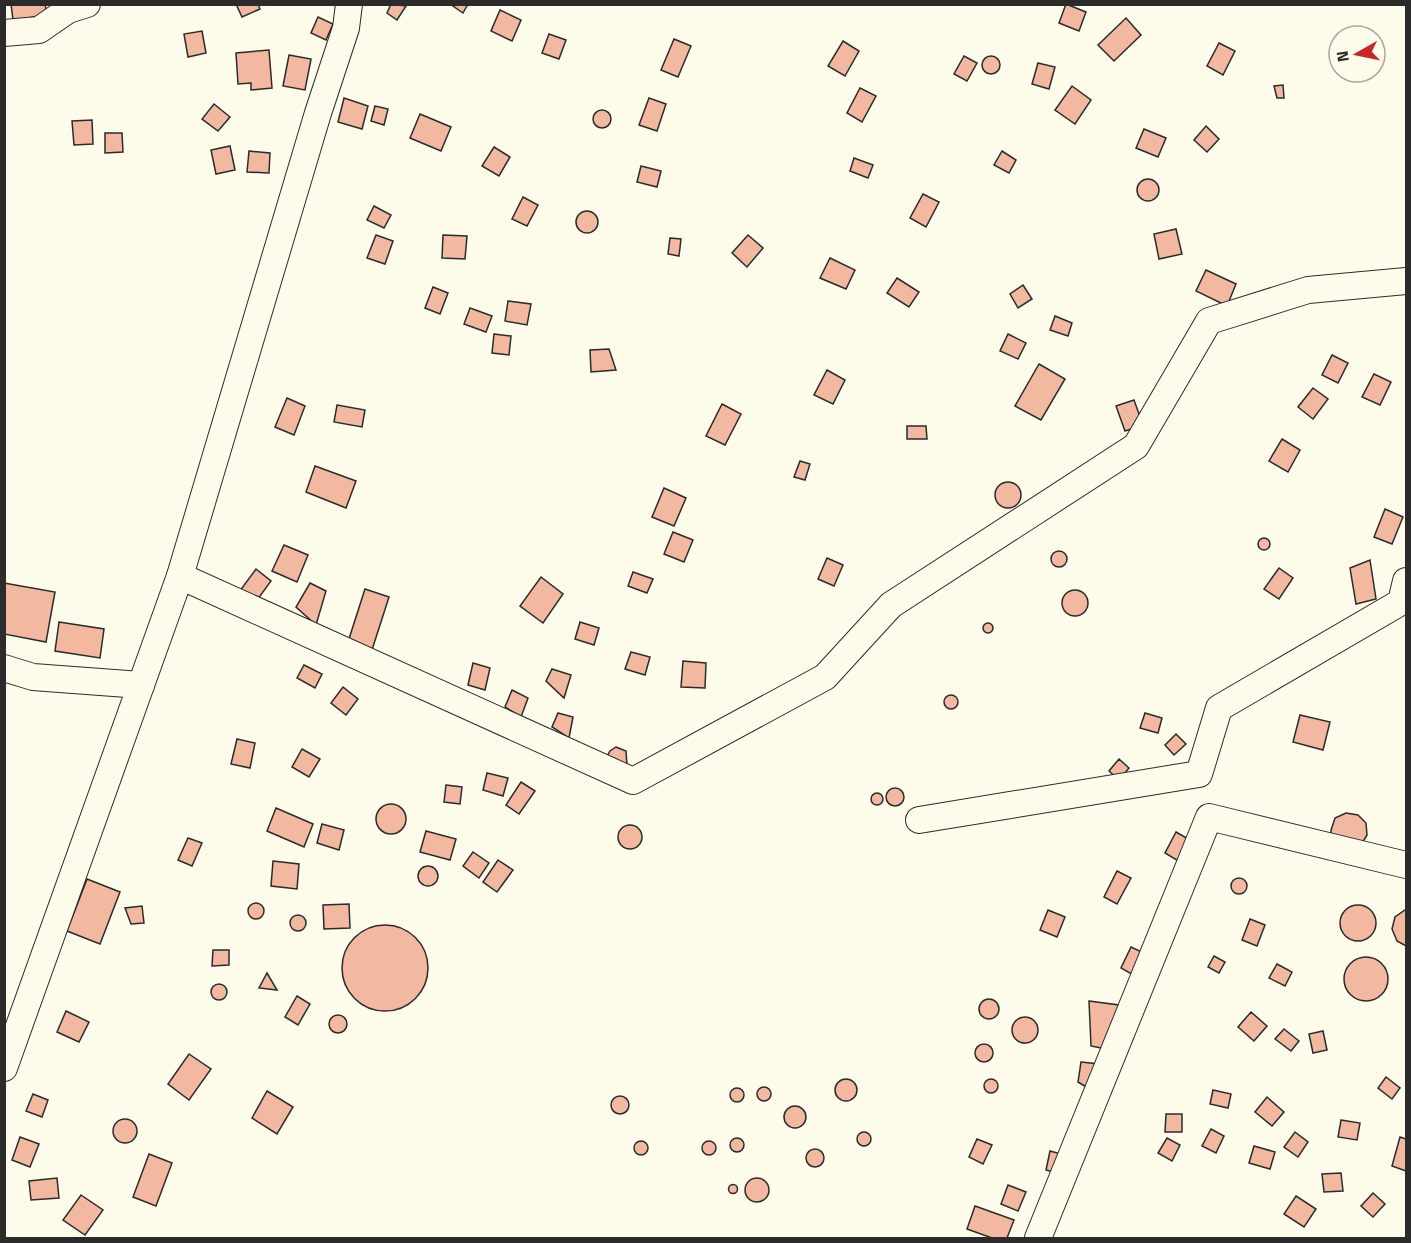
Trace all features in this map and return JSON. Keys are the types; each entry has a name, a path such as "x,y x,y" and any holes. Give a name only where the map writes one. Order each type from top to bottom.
{"street":[{"path":"4,33 39,30 68,10 87,4"},
{"path":"4,1068 180,576 318,113 346,28 349,4"},
{"path":"180,576 633,781 825,677 891,605 1136,446 1209,321 1308,290 1407,281"},
{"path":"919,820 1199,774 1219,708 1401,602 1407,581"},
{"path":"4,668 33,677 141,685"},
{"path":"1038,1239 1209,818 1407,866"}],"building":[{"path":"11,4 45,4 47,15 13,20"},
{"path":"236,4 258,4 260,9 242,17"},
{"path":"391,4 406,6 397,20 387,13"},
{"path":"450,4 468,4 463,13"},
{"path":"1066,4 1086,12 1079,31 1059,23"},
{"path":"500,10 521,20 512,41 491,31"},
{"path":"318,17 333,24 326,40 311,33"},
{"path":"1126,18 1141,35 1114,61 1098,45"},
{"path":"202,31 206,53 188,57 184,34"},
{"path":"549,34 566,40 559,59 542,53"},
{"path":"674,39 691,46 678,77 661,70"},
{"path":"843,41 859,51 845,76 828,66"},
{"path":"1219,43 1235,51 1223,75 1207,66"},
{"path":"269,50 272,88 251,90 251,83 238,84 236,53"},
{"path":"289,55 311,59 305,90 283,86"},
{"path":"964,56 977,63 967,81 954,74"},
{"path":"991,56 997,59 1000,65 997,71 991,74 985,71 982,65 985,59"},
{"path":"1038,63 1055,67 1049,89 1032,84"},
{"path":"1283,85 1284,98 1277,98 1274,86"},
{"path":"1072,86 1091,100 1075,124 1055,110"},
{"path":"860,88 876,96 862,122 847,113"},
{"path":"344,98 368,106 362,129 338,122"},
{"path":"649,98 666,104 657,131 639,125"},
{"path":"214,104 230,117 218,131 202,119"},
{"path":"375,106 388,109 384,125 371,121"},
{"path":"598,110 606,110 611,115 609,126 598,128 593,123 593,115"},
{"path":"420,114 451,127 441,151 410,138"},
{"path":"92,120 93,144 74,145 72,121"},
{"path":"1206,126 1219,139 1207,152 1194,140"},
{"path":"1144,129 1166,138 1158,157 1136,148"},
{"path":"105,133 122,133 123,152 105,153"},
{"path":"230,146 235,170 216,174 211,150"},
{"path":"494,147 510,157 499,176 482,166"},
{"path":"249,151 270,153 269,173 247,172"},
{"path":"1002,151 1016,160 1009,173 994,165"},
{"path":"854,158 873,165 868,178 850,171"},
{"path":"641,166 661,171 657,187 637,182"},
{"path":"1148,179 1158,186 1159,190 1152,200 1148,201 1138,194 1137,190 1144,180"},
{"path":"923,194 939,202 926,227 910,218"},
{"path":"523,197 538,205 527,226 512,219"},
{"path":"374,206 391,215 384,228 367,220"},
{"path":"587,211 595,214 598,222 595,230 587,233 579,230 576,222 579,214"},
{"path":"1176,229 1182,254 1159,259 1154,234"},
{"path":"376,235 393,241 385,264 367,258"},
{"path":"443,235 467,236 465,259 442,258"},
{"path":"748,235 763,248 747,267 732,253"},
{"path":"670,238 681,239 679,256 668,254"},
{"path":"830,258 855,270 846,289 820,278"},
{"path":"1206,270 1236,284 1227,306 1196,291"},
{"path":"897,278 919,292 909,307 887,293"},
{"path":"1023,285 1032,299 1018,308 1010,294"},
{"path":"433,287 448,293 440,314 425,308"},
{"path":"508,301 531,304 527,325 505,321"},
{"path":"470,308 492,316 486,332 464,324"},
{"path":"1055,316 1072,323 1068,336 1050,330"},
{"path":"494,334 511,336 509,355 492,353"},
{"path":"1008,334 1026,343 1018,359 1000,351"},
{"path":"609,349 616,370 591,372 590,350"},
{"path":"1332,355 1348,363 1338,383 1322,375"},
{"path":"1039,364 1065,379 1041,420 1015,406"},
{"path":"827,370 845,380 833,404 814,395"},
{"path":"1374,374 1391,382 1380,405 1362,397"},
{"path":"1313,388 1328,399 1313,419 1298,407"},
{"path":"287,398 305,406 294,435 275,427"},
{"path":"1134,400 1143,425 1125,431 1116,406"},
{"path":"722,404 741,414 725,445 706,436"},
{"path":"337,405 365,410 362,427 334,422"},
{"path":"907,426 926,426 927,439 907,439"},
{"path":"1282,439 1300,450 1288,472 1269,461"},
{"path":"800,461 810,464 805,480 794,477"},
{"path":"315,466 356,481 346,508 306,492"},
{"path":"1008,482 1017,486 1021,495 1017,504 1008,508 999,504 995,495 999,486"},
{"path":"664,488 686,498 674,526 652,517"},
{"path":"1385,509 1403,517 1392,544 1374,537"},
{"path":"673,532 693,540 684,562 664,554"},
{"path":"1266,538 1270,544 1266,550 1262,550 1258,542"},
{"path":"284,545 308,555 297,582 272,571"},
{"path":"1059,551 1067,559 1059,567 1051,559"},
{"path":"827,558 843,565 834,586 818,579"},
{"path":"1370,560 1376,599 1356,604 1350,568"},
{"path":"1279,568 1293,578 1279,599 1264,589"},
{"path":"256,569 271,581 255,603 239,592"},
{"path":"633,572 653,579 647,593 628,586"},
{"path":"541,577 563,594 543,623 520,606"},
{"path":"4,583 55,592 46,642 4,634"},
{"path":"310,583 326,591 316,625 296,607"},
{"path":"365,589 389,597 371,653 347,645"},
{"path":"1075,590 1084,594 1088,603 1084,612 1075,616 1066,612 1062,603 1066,594"},
{"path":"59,622 104,629 100,658 55,651"},
{"path":"580,622 599,628 594,645 575,639"},
{"path":"988,623 992,624 992,632 988,633 984,632 983,628 984,624"},
{"path":"631,652 650,657 645,675 625,669"},
{"path":"683,661 706,663 705,688 681,687"},
{"path":"473,663 490,668 485,690 468,685"},
{"path":"304,665 322,674 315,688 297,678"},
{"path":"552,669 571,675 564,698 546,681"},
{"path":"343,687 358,699 346,715 331,703"},
{"path":"512,690 528,698 521,717 505,707"},
{"path":"948,695 954,695 958,702 954,709 948,709 944,705 944,699"},
{"path":"558,713 573,717 569,738 552,727"},
{"path":"1145,713 1162,718 1158,733 1140,728"},
{"path":"1300,715 1330,722 1323,750 1293,742"},
{"path":"1176,734 1186,744 1174,755 1165,745"},
{"path":"237,739 255,743 250,768 231,764"},
{"path":"616,747 626,751 627,765 606,758"},
{"path":"302,749 320,759 309,777 292,767"},
{"path":"1119,759 1129,768 1119,780 1109,771"},
{"path":"487,773 508,778 503,796 483,790"},
{"path":"521,782 535,791 519,814 506,805"},
{"path":"446,785 462,787 460,804 444,802"},
{"path":"895,788 901,791 904,797 901,803 895,806 889,803 886,797 889,791"},
{"path":"879,793 883,799 879,805 875,805 871,797"},
{"path":"391,804 402,808 406,819 402,830 391,834 380,830 376,819 380,808"},
{"path":"276,808 313,824 304,847 267,831"},
{"path":"1346,813 1358,815 1366,823 1367,835 1361,845 1331,836 1335,818"},
{"path":"322,824 344,830 339,850 317,843"},
{"path":"630,825 638,829 642,837 638,845 630,849 622,845 618,837 622,829"},
{"path":"426,831 456,839 450,860 420,852"},
{"path":"1176,832 1197,844 1185,865 1165,853"},
{"path":"188,838 202,843 192,866 178,860"},
{"path":"473,852 489,863 479,878 463,866"},
{"path":"498,860 513,870 497,892 483,882"},
{"path":"273,861 299,864 297,889 271,886"},
{"path":"428,866 435,869 438,876 435,883 428,886 421,883 418,876 421,869"},
{"path":"1117,871 1131,878 1117,904 1104,897"},
{"path":"1239,878 1245,880 1247,886 1245,892 1239,894 1233,892 1231,886 1233,880"},
{"path":"87,879 120,892 100,944 67,931"},
{"path":"253,903 259,903 264,911 262,917 253,919 248,914 248,908"},
{"path":"349,904 350,928 324,929 323,905"},
{"path":"1358,905 1371,910 1376,923 1371,936 1358,941 1345,936 1340,923 1345,910"},
{"path":"142,906 144,923 131,924 125,908"},
{"path":"1048,910 1065,917 1057,937 1040,930"},
{"path":"1405,910 1406,946 1397,941 1392,929 1395,917"},
{"path":"298,915 304,917 306,923 304,929 298,931 292,929 290,923 292,917"},
{"path":"1250,919 1265,925 1257,946 1242,940"},
{"path":"385,925 409,932 421,944 428,968 421,992 409,1004 385,1011 361,1004 349,992 342,968 349,944 361,932"},
{"path":"1131,947 1146,954 1135,976 1121,968"},
{"path":"213,950 229,950 229,965 212,966"},
{"path":"1214,956 1225,962 1219,973 1208,967"},
{"path":"1366,957 1382,963 1388,979 1382,995 1366,1001 1350,995 1344,979 1350,963"},
{"path":"1277,964 1292,972 1285,986 1269,978"},
{"path":"267,973 277,990 259,988"},
{"path":"219,984 227,992 219,1000 211,992"},
{"path":"297,996 310,1004 298,1025 285,1017"},
{"path":"989,999 996,1002 999,1009 996,1016 989,1019 982,1016 979,1009 982,1002"},
{"path":"1089,1001 1119,1005 1111,1050 1091,1046"},
{"path":"66,1011 89,1022 79,1042 57,1032"},
{"path":"1251,1012 1267,1026 1254,1041 1238,1027"},
{"path":"338,1015 344,1018 347,1024 344,1030 338,1033 332,1030 329,1024 332,1018"},
{"path":"1025,1017 1034,1021 1038,1030 1034,1039 1025,1043 1016,1039 1012,1030 1016,1021"},
{"path":"1284,1029 1299,1041 1291,1051 1275,1039"},
{"path":"1323,1031 1327,1050 1313,1053 1309,1034"},
{"path":"980,1044 988,1044 993,1049 991,1060 980,1062 975,1057 975,1049"},
{"path":"189,1054 211,1069 189,1100 168,1084"},
{"path":"1081,1062 1099,1064 1093,1091 1078,1082"},
{"path":"1386,1077 1400,1088 1392,1099 1378,1088"},
{"path":"846,1079 854,1082 857,1090 854,1098 846,1101 838,1098 835,1090 838,1082"},
{"path":"991,1079 996,1081 998,1086 996,1091 991,1093 986,1091 984,1086 986,1081"},
{"path":"764,1087 769,1089 771,1094 769,1099 764,1101 759,1099 757,1094 759,1089"},
{"path":"737,1088 742,1090 744,1095 742,1100 737,1102 732,1100 730,1095 732,1090"},
{"path":"1213,1090 1231,1094 1228,1108 1210,1104"},
{"path":"267,1091 293,1107 277,1134 252,1118"},
{"path":"33,1094 48,1100 42,1117 26,1111"},
{"path":"616,1096 624,1096 629,1101 627,1112 616,1114 611,1109 611,1101"},
{"path":"1267,1097 1284,1112 1272,1126 1255,1112"},
{"path":"791,1106 799,1106 806,1113 806,1121 799,1128 791,1128 784,1121 784,1113"},
{"path":"1166,1114 1182,1114 1182,1132 1165,1132"},
{"path":"125,1119 134,1122 137,1131 134,1140 125,1143 116,1140 113,1131 116,1122"},
{"path":"1341,1120 1360,1123 1357,1140 1338,1137"},
{"path":"1211,1129 1224,1136 1216,1153 1202,1146"},
{"path":"864,1132 869,1134 871,1139 869,1144 864,1146 859,1144 857,1139 859,1134"},
{"path":"1295,1132 1308,1142 1298,1157 1284,1147"},
{"path":"20,1137 39,1144 30,1167 12,1160"},
{"path":"1400,1137 1406,1139 1406,1171 1392,1166"},
{"path":"737,1138 742,1140 744,1145 742,1150 737,1152 732,1150 730,1145 732,1140"},
{"path":"1167,1138 1180,1145 1172,1161 1158,1153"},
{"path":"977,1139 992,1145 983,1164 969,1157"},
{"path":"638,1141 644,1141 648,1148 644,1155 638,1155 634,1151 634,1145"},
{"path":"706,1141 712,1141 716,1148 712,1155 706,1155 702,1151 702,1145"},
{"path":"1254,1146 1275,1152 1270,1169 1249,1163"},
{"path":"811,1149 819,1149 824,1154 822,1165 811,1167 806,1162 806,1154"},
{"path":"1050,1151 1065,1155 1060,1174 1046,1170"},
{"path":"149,1154 172,1163 156,1206 133,1197"},
{"path":"1341,1173 1343,1191 1324,1192 1322,1174"},
{"path":"57,1178 59,1198 31,1200 29,1181"},
{"path":"757,1178 762,1179 768,1185 768,1195 762,1201 757,1202 752,1201 746,1195 745,1190 746,1185 752,1179"},
{"path":"733,1185 737,1189 733,1193 729,1189"},
{"path":"1008,1185 1026,1192 1018,1211 1001,1204"},
{"path":"1373,1193 1385,1204 1373,1217 1361,1206"},
{"path":"81,1195 103,1210 85,1235 63,1220"},
{"path":"1296,1196 1316,1209 1304,1227 1284,1214"},
{"path":"975,1206 1014,1220 1007,1238 992,1238 967,1229"}]}
